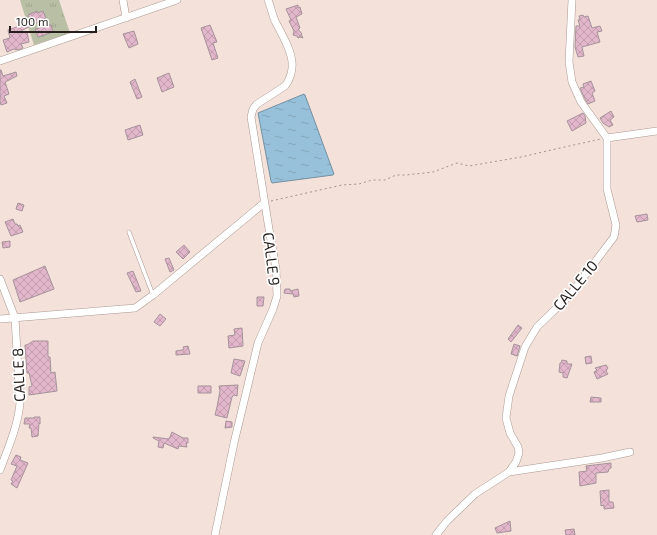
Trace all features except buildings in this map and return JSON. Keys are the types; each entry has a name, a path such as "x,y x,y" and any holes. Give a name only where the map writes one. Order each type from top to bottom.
{"street":[{"path":"123,0 126,18"},
{"path":"0,60 176,0"},
{"name":"CALLE 9","path":"215,535 234,443 258,343 277,296 276,269 251,117 253,109 257,104 285,86 288,82 292,69 292,61 274,19 268,0"},
{"path":"572,0 568,62 572,82 581,102 607,138 657,131"},
{"name":"CALLE 10","path":"509,472 516,462 518,447 510,433 506,418 509,396 525,347 537,327 570,295 614,237 616,224 607,189 607,138"},
{"path":"0,319 135,308 153,295 264,203"},
{"name":"CALLE 8","path":"0,279 15,318 20,403 16,425 0,470"},
{"path":"436,535 447,521 475,494 509,472 602,458 630,452"}],"lane":[{"path":"129,232 153,295"}],"path":[{"path":"264,203 342,185 359,184 372,180 385,180 396,175 433,172 457,163 469,166 521,157 607,138"}],"green space":[{"path":"20,0 59,0 70,33 34,45"}],"water":[{"path":"304,94 334,174 272,183 258,113"}]}
